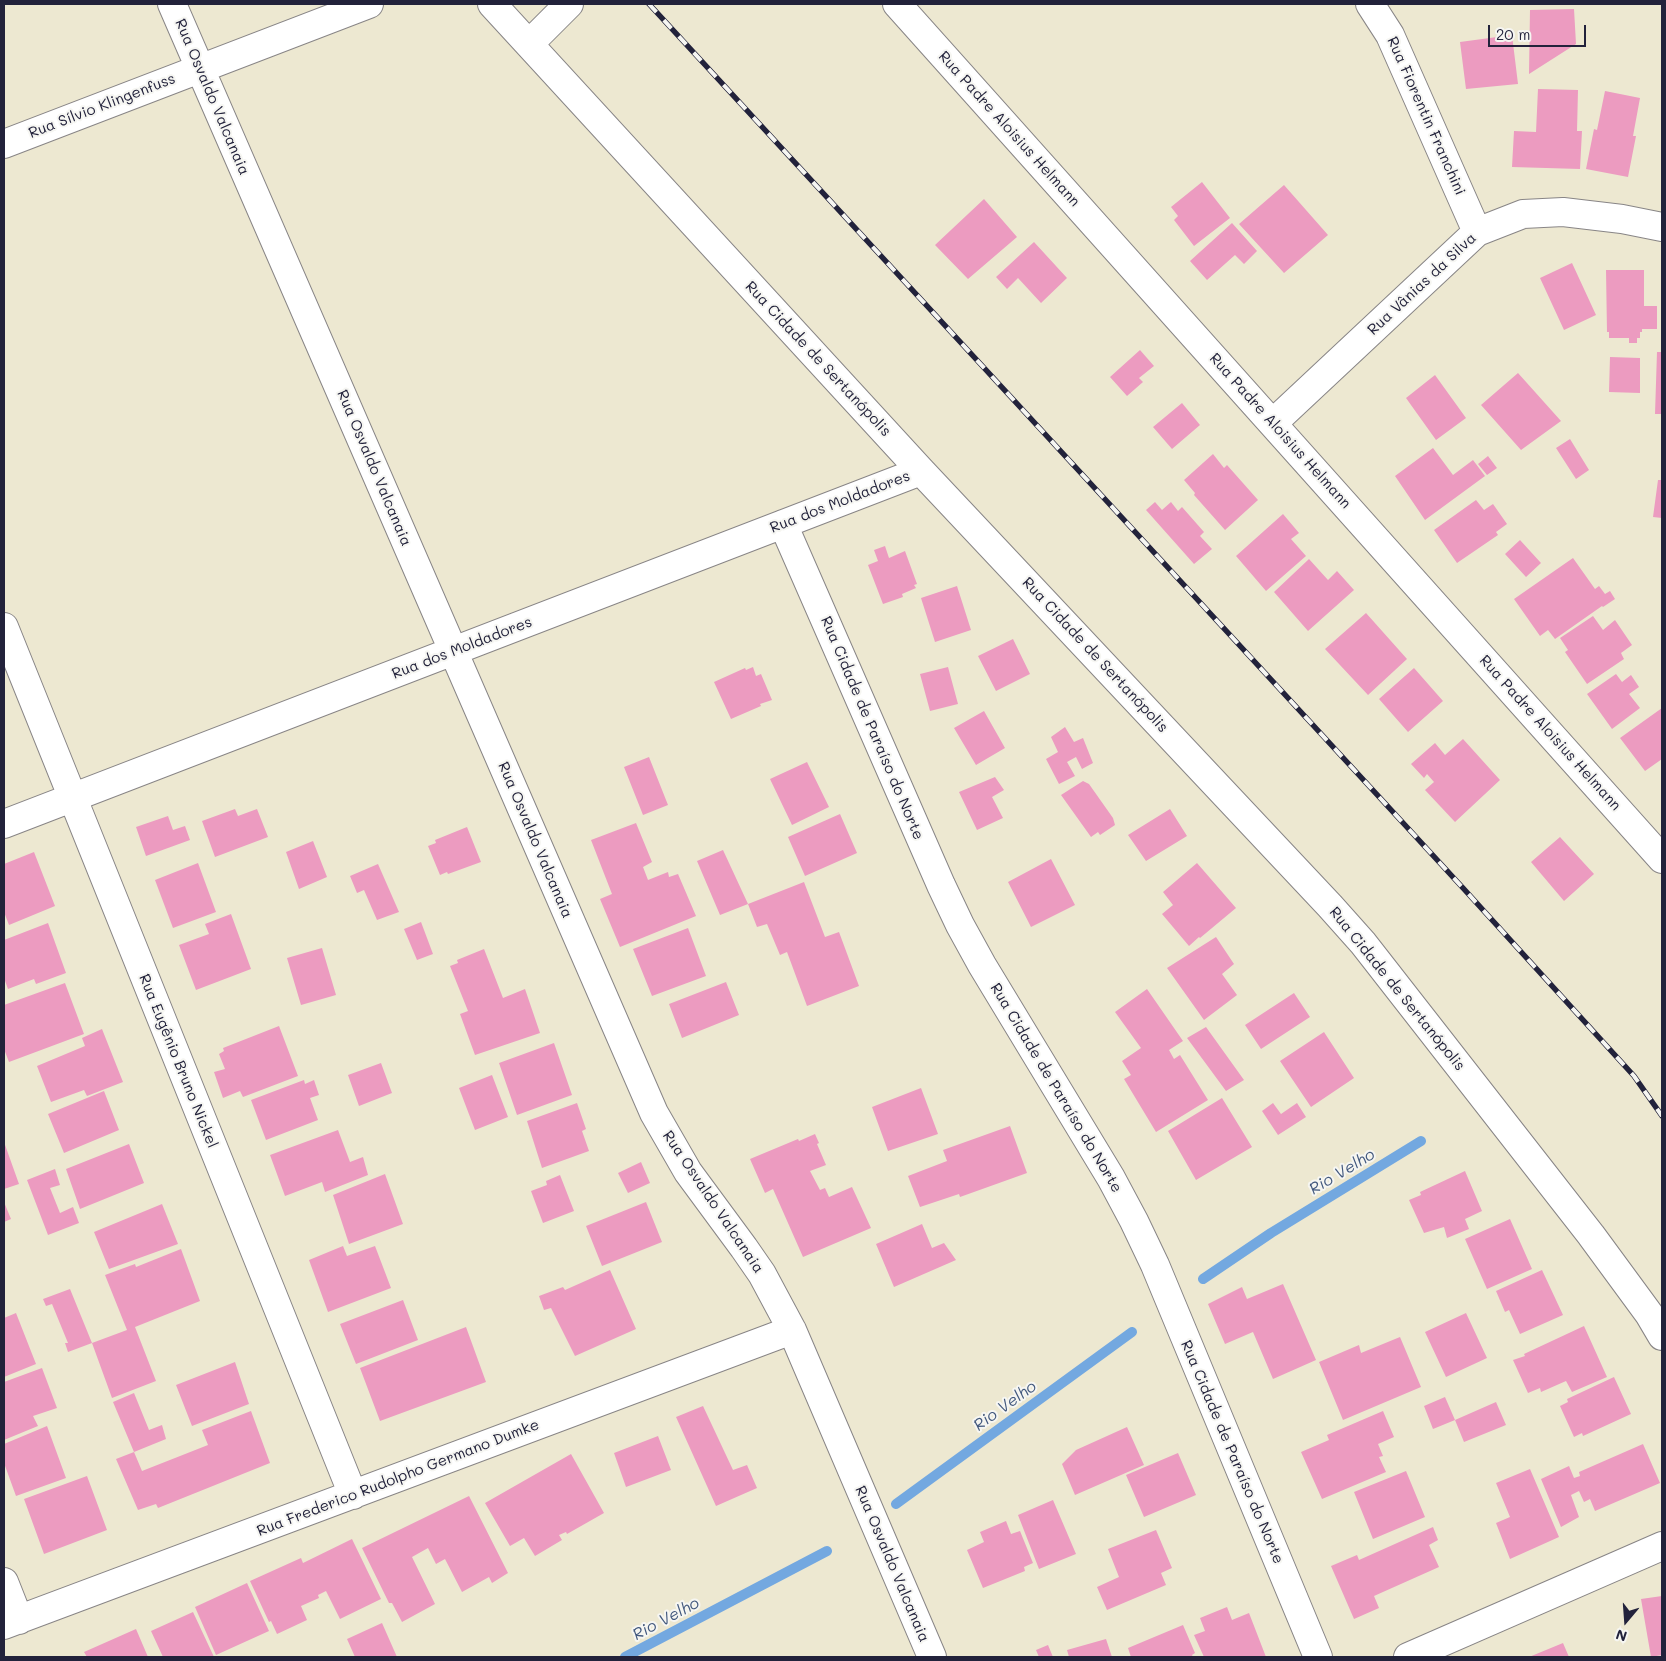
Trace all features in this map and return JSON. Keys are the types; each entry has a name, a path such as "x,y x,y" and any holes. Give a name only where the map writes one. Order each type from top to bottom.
{"street":[{"name":"Rua Osvaldo Valcanaia","path":"172,4 654,1113 688,1172 762,1274 792,1330 932,1657"},
{"name":"Rua Sílvio Klingenfuss","path":"4,144 369,4"},
{"name":"Rua Cidade de Sertanópolis","path":"492,4 921,471 1363,943 1591,1235 1649,1314 1662,1336"},
{"path":"529,44 569,4"},
{"name":"Rua Padre Aloisius Helmann","path":"897,4 1662,859"},
{"name":"Rua Fiorentin Franchini","path":"1370,4 1390,35 1477,232"},
{"name":"Rua Vânias da Silva","path":"1273,424 1477,232 1522,214 1563,212 1662,226"},
{"name":"Rua dos Moldadores","path":"4,824 921,471"},
{"name":"Rua Cidade de Paraíso do Norte","path":"783,524 940,885 960,925 982,965 1111,1178 1155,1265 1318,1657"},
{"name":"Rua Eugênio Bruno Nickel","path":"4,627 353,1495"},
{"name":"Rua Frederico Rudolpho Germano Dumke","path":"11,1623 792,1330"},
{"path":"1408,1657 1662,1546"},
{"path":"4,1582 11,1623"}],"building":[{"path":"1574,9 1576,44 1529,74 1530,10"},
{"path":"1512,35 1518,84 1466,89 1460,42"},
{"path":"1538,89 1578,90 1577,131 1582,131 1580,169 1512,167 1514,131 1536,132"},
{"path":"1605,91 1640,98 1633,136 1636,136 1628,177 1586,169 1594,129 1597,130"},
{"path":"1202,182 1230,218 1194,246 1174,220 1178,216 1171,207"},
{"path":"1284,185 1328,235 1284,273 1239,224"},
{"path":"984,199 1017,237 968,279 935,245"},
{"path":"1232,223 1257,251 1244,264 1235,255 1207,280 1190,261"},
{"path":"1034,242 1067,278 1041,303 1018,278 1007,289 996,277"},
{"path":"1572,263 1596,315 1564,330 1540,278"},
{"path":"1606,270 1644,270 1644,306 1657,306 1657,329 1642,329 1640,338 1637,338 1637,343 1629,343 1629,338 1609,338 1609,332 1607,332"},
{"path":"1140,350 1154,366 1139,378 1143,382 1127,396 1110,377"},
{"path":"1657,352 1662,352 1662,414 1655,414"},
{"path":"1610,357 1640,358 1640,393 1609,392"},
{"path":"1518,373 1561,421 1521,450 1481,405"},
{"path":"1435,375 1466,418 1436,440 1406,398"},
{"path":"1182,403 1200,425 1172,449 1153,427"},
{"path":"1570,439 1589,470 1576,479 1556,448"},
{"path":"1433,448 1453,475 1473,460 1485,476 1425,520 1395,476"},
{"path":"1213,454 1224,468 1227,465 1258,500 1225,530 1194,495 1195,493 1184,480"},
{"path":"1488,456 1497,468 1487,475 1478,464"},
{"path":"1658,480 1662,480 1662,518 1653,517"},
{"path":"1476,500 1484,510 1493,504 1507,524 1496,532 1498,535 1457,563 1434,530"},
{"path":"1155,502 1162,510 1171,502 1178,511 1182,507 1204,532 1200,536 1212,549 1194,564 1146,510"},
{"path":"1283,514 1299,533 1291,539 1306,556 1266,591 1236,556"},
{"path":"1520,540 1541,563 1526,577 1505,554"},
{"path":"885,546 889,558 905,551 917,584 914,585 916,588 902,594 903,597 883,604 868,565 878,561 874,550"},
{"path":"1573,558 1595,589 1599,586 1605,594 1610,591 1615,599 1555,639 1548,630 1540,636 1514,599"},
{"path":"1309,559 1328,580 1337,571 1354,590 1308,631 1274,592"},
{"path":"957,586 971,630 935,642 921,598"},
{"path":"1366,613 1407,659 1368,695 1325,649"},
{"path":"1593,616 1603,630 1615,620 1632,645 1621,653 1624,659 1587,684 1565,652 1568,650 1560,638"},
{"path":"1013,639 1030,674 996,691 978,656"},
{"path":"753,667 756,676 761,674 772,700 731,719 714,682 745,668 746,670"},
{"path":"948,667 958,704 930,711 920,674"},
{"path":"1414,668 1443,701 1408,732 1379,699"},
{"path":"1616,674 1622,682 1631,675 1639,687 1629,694 1640,708 1612,729 1587,694"},
{"path":"1662,708 1662,759 1645,771 1620,738"},
{"path":"984,711 1005,748 976,765 954,728"},
{"path":"1065,727 1074,742 1083,738 1093,763 1082,769 1076,757 1067,762 1075,776 1059,784 1046,759 1058,752 1051,737"},
{"path":"1463,739 1500,780 1455,822 1425,790 1434,782 1427,774 1424,778 1411,764 1435,743 1445,755"},
{"path":"649,757 668,805 643,815 624,767"},
{"path":"807,762 829,807 792,825 770,779"},
{"path":"995,777 1004,790 992,797 1003,818 977,830 959,792"},
{"path":"1083,781 1089,784 1113,818 1115,825 1100,835 1098,832 1091,837 1061,795"},
{"path":"235,809 238,816 257,809 268,837 215,857 202,821"},
{"path":"1170,809 1187,836 1146,861 1128,835"},
{"path":"840,814 857,853 805,876 788,837"},
{"path":"168,816 173,830 185,826 190,840 146,856 136,827"},
{"path":"636,823 652,862 643,867 648,880 668,872 669,877 678,874 696,916 620,947 600,899 612,894 591,840"},
{"path":"467,827 481,862 440,875 428,846 436,843 435,840"},
{"path":"1560,837 1594,874 1564,901 1531,862"},
{"path":"313,841 327,877 299,889 286,852"},
{"path":"723,850 748,904 720,915 697,861"},
{"path":"34,852 55,906 9,925 4,912 4,864"},
{"path":"1051,859 1075,905 1031,927 1008,882"},
{"path":"198,863 216,912 173,928 155,880"},
{"path":"1197,863 1236,908 1189,946 1162,914 1173,905 1163,892"},
{"path":"378,864 399,912 377,920 364,890 357,893 350,876"},
{"path":"804,882 825,937 839,932 859,986 807,1006 787,952 780,955 767,924 757,927 748,904"},
{"path":"231,914 251,969 196,990 179,945 209,934 205,924"},
{"path":"421,922 433,954 417,960 404,929"},
{"path":"48,923 66,973 36,984 34,979 8,989 4,978 4,940"},
{"path":"688,928 706,976 652,996 633,949"},
{"path":"1216,937 1234,964 1222,974 1237,995 1204,1020 1167,968"},
{"path":"322,948 336,995 301,1005 287,958"},
{"path":"484,949 503,998 525,989 540,1033 475,1055 460,1014 468,1011 450,966 458,963 457,960"},
{"path":"726,982 739,1015 682,1038 669,1004"},
{"path":"65,983 84,1034 9,1062 4,1049 4,1005"},
{"path":"1147,989 1183,1041 1169,1050 1174,1059 1180,1055 1208,1100 1156,1132 1124,1079 1131,1075 1122,1061 1141,1048 1115,1012"},
{"path":"1294,993 1310,1017 1261,1049 1245,1025"},
{"path":"279,1026 298,1076 243,1097 240,1091 223,1098 214,1072 225,1069 219,1054 224,1051 223,1048"},
{"path":"1206,1027 1244,1080 1226,1091 1187,1038"},
{"path":"102,1029 123,1082 87,1096 84,1090 51,1102 37,1066 85,1046 82,1038"},
{"path":"1324,1032 1354,1078 1311,1107 1280,1061"},
{"path":"554,1043 572,1095 517,1115 499,1063"},
{"path":"381,1063 392,1093 359,1106 348,1075"},
{"path":"492,1075 508,1117 475,1130 459,1088"},
{"path":"304,1080 305,1084 314,1080 319,1095 310,1098 318,1120 266,1140 251,1100"},
{"path":"921,1088 938,1134 888,1151 872,1107"},
{"path":"104,1091 119,1130 64,1153 48,1114"},
{"path":"1222,1098 1252,1147 1196,1180 1168,1131"},
{"path":"577,1103 586,1129 582,1131 589,1151 542,1168 527,1121"},
{"path":"1273,1103 1281,1114 1297,1103 1306,1117 1278,1135 1262,1111"},
{"path":"1010,1126 1027,1173 960,1197 959,1194 920,1207 908,1176 947,1161 943,1150"},
{"path":"338,1130 350,1162 363,1157 368,1175 325,1192 322,1182 285,1196 270,1155"},
{"path":"815,1134 826,1165 810,1171 820,1190 825,1188 829,1197 852,1187 871,1228 803,1257 773,1189 765,1193 750,1159"},
{"path":"4,1142 19,1184 4,1189"},
{"path":"129,1144 144,1183 80,1209 66,1169"},
{"path":"641,1162 650,1183 628,1193 618,1173"},
{"path":"55,1169 60,1185 50,1188 60,1213 73,1207 79,1223 48,1235 27,1180"},
{"path":"1465,1171 1482,1211 1465,1219 1469,1229 1447,1238 1444,1227 1424,1233 1409,1200 1421,1195 1420,1192"},
{"path":"385,1174 403,1224 349,1244 333,1195"},
{"path":"560,1175 574,1211 543,1223 531,1191 547,1185 546,1181"},
{"path":"4,1202 11,1219 4,1222"},
{"path":"646,1202 662,1242 602,1266 586,1226"},
{"path":"162,1204 178,1244 109,1269 94,1232"},
{"path":"1510,1219 1532,1269 1487,1289 1465,1239"},
{"path":"922,1224 932,1248 944,1243 956,1260 894,1287 876,1244"},
{"path":"343,1246 347,1256 375,1246 391,1288 328,1312 309,1260"},
{"path":"181,1249 200,1301 135,1327 156,1381 112,1398 92,1343 127,1330 105,1275 135,1264 136,1267"},
{"path":"610,1270 636,1329 575,1356 551,1308 544,1310 539,1296 563,1287 565,1290"},
{"path":"1542,1270 1563,1315 1520,1334 1509,1310 1505,1312 1496,1291"},
{"path":"1283,1284 1316,1360 1273,1379 1253,1332 1225,1344 1208,1304 1242,1287 1247,1299"},
{"path":"70,1289 92,1343 68,1352 65,1343 68,1343 52,1304 46,1306 43,1299"},
{"path":"403,1300 418,1340 356,1364 340,1324"},
{"path":"16,1313 36,1364 4,1377 4,1318"},
{"path":"1466,1313 1487,1358 1446,1377 1425,1332"},
{"path":"1584,1326 1607,1377 1572,1392 1566,1381 1541,1392 1540,1388 1528,1393 1513,1360 1525,1356 1524,1354"},
{"path":"466,1327 486,1382 380,1421 360,1368"},
{"path":"1400,1337 1421,1387 1343,1420 1319,1362 1359,1345 1361,1353"},
{"path":"235,1362 249,1404 192,1426 176,1385"},
{"path":"42,1368 57,1408 33,1416 38,1426 4,1440 4,1382"},
{"path":"1614,1377 1631,1414 1583,1436 1582,1433 1574,1437 1560,1406 1568,1402 1567,1399"},
{"path":"134,1393 149,1430 162,1425 166,1439 134,1452 113,1402"},
{"path":"1445,1397 1455,1420 1433,1429 1424,1406"},
{"path":"1496,1402 1506,1425 1464,1442 1455,1420"},
{"path":"703,1406 733,1470 747,1465 757,1488 716,1506 676,1417"},
{"path":"251,1411 270,1463 158,1508 156,1504 138,1510 116,1459 134,1452 142,1471 208,1445 202,1430"},
{"path":"1383,1411 1394,1437 1378,1444 1383,1456 1379,1457 1386,1472 1322,1499 1301,1452 1329,1440 1327,1435"},
{"path":"47,1426 66,1478 16,1496 4,1463 4,1444"},
{"path":"1127,1427 1144,1465 1075,1495 1062,1464 1076,1450"},
{"path":"658,1436 671,1470 626,1487 614,1453"},
{"path":"1643,1444 1660,1483 1595,1511 1590,1499 1584,1502 1579,1491 1571,1495 1579,1517 1561,1527 1541,1479 1569,1466 1574,1478 1580,1476 1579,1472"},
{"path":"1178,1453 1196,1495 1144,1517 1126,1475"},
{"path":"571,1454 604,1513 567,1534 566,1532 559,1535 562,1540 535,1556 524,1538 510,1546 485,1503"},
{"path":"1530,1469 1559,1537 1510,1559 1496,1523 1510,1517 1496,1483"},
{"path":"1406,1471 1425,1517 1373,1539 1354,1492"},
{"path":"87,1476 107,1530 44,1554 24,1499"},
{"path":"469,1496 508,1573 492,1583 489,1577 462,1592 445,1559 436,1564 428,1548 412,1557 435,1604 402,1622 392,1603 389,1603 362,1548"},
{"path":"1053,1500 1076,1554 1039,1569 1018,1515"},
{"path":"1006,1521 1011,1534 1020,1531 1033,1563 1024,1567 1025,1571 983,1588 967,1550 984,1542 980,1532"},
{"path":"1433,1527 1438,1540 1429,1545 1439,1567 1374,1596 1379,1608 1354,1619 1331,1566 1357,1555 1359,1560"},
{"path":"1156,1530 1172,1568 1161,1573 1166,1585 1107,1610 1097,1587 1119,1577 1108,1549"},
{"path":"352,1539 381,1599 340,1619 326,1591 318,1595 319,1598 301,1606 307,1620 277,1634 271,1621 269,1622 250,1581 301,1558 303,1563"},
{"path":"247,1583 269,1631 216,1655 195,1607"},
{"path":"1662,1596 1662,1655 1651,1657 1641,1599"},
{"path":"1227,1607 1232,1620 1249,1613 1266,1657 1204,1657 1194,1635 1205,1631 1200,1618"},
{"path":"193,1612 214,1657 163,1657 151,1631"},
{"path":"382,1623 397,1657 355,1657 347,1639"},
{"path":"1183,1625 1195,1653 1192,1655 1193,1657 1131,1657 1128,1648"},
{"path":"136,1629 148,1657 87,1657 84,1652"},
{"path":"1106,1639 1112,1657 1069,1657 1067,1650"},
{"path":"1563,1643 1569,1657 1529,1657"},
{"path":"1048,1645 1053,1657 1039,1657 1036,1650"}],"waterway":[{"name":"Rio Velho","path":"1203,1279 1271,1233 1421,1141"},
{"name":"Rio Velho","path":"896,1504 1132,1332"},
{"name":"Rio Velho","path":"625,1657 827,1551"}],"railway":[{"path":"649,4 1463,888 1634,1076 1662,1116"}]}
